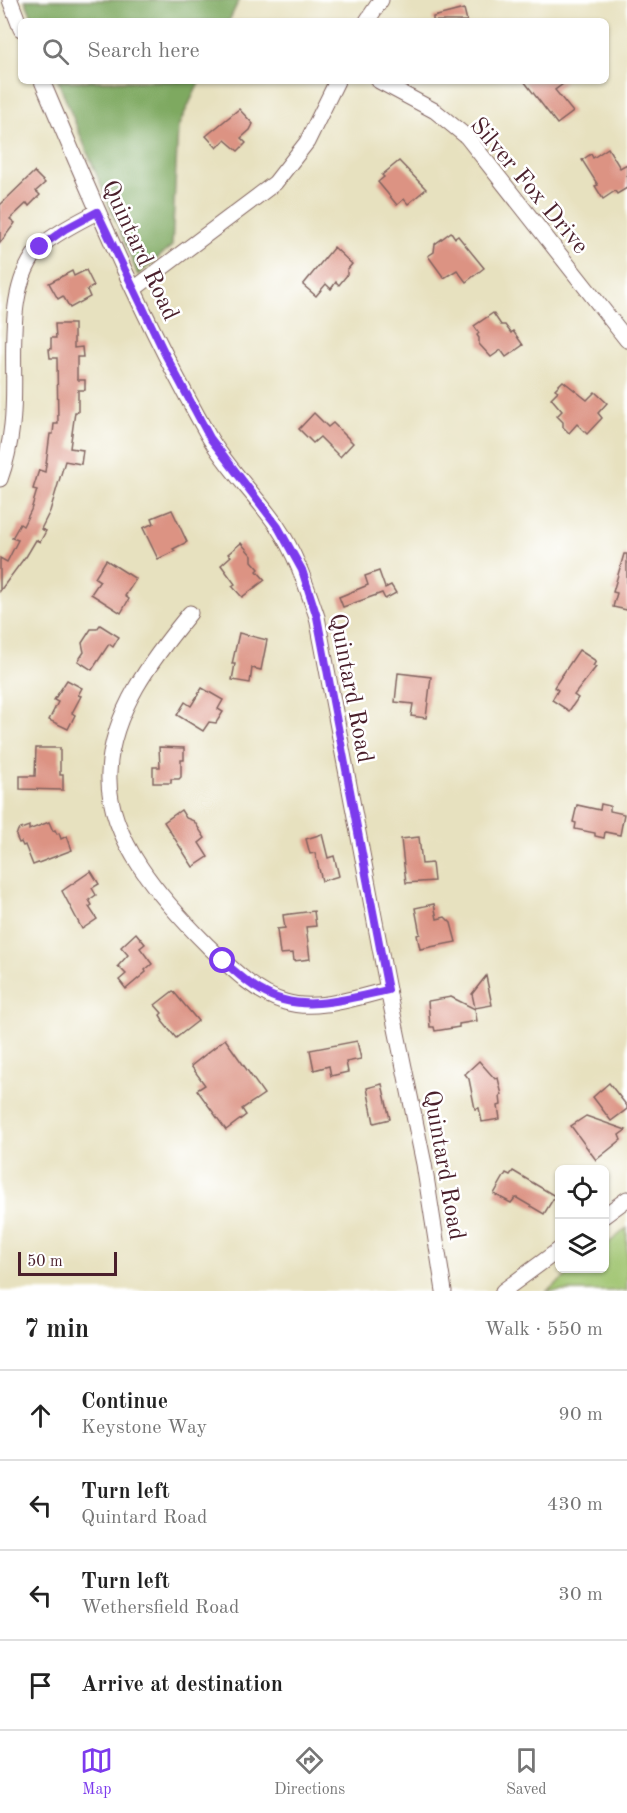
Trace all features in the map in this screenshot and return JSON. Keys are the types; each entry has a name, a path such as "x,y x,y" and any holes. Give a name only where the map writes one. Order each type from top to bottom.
{"street":[{"path":"10,0 18,21"},
{"path":"369,18 381,0"},
{"name":"Quintard Road","path":"43,84 97,212 165,354 210,438 278,527 302,570 317,617 388,990 424,1164 444,1291"},
{"path":"134,289 275,183 307,142 336,84"},
{"name":"Silver Fox Drive","path":"386,84 435,111 467,137 627,340"},
{"path":"0,479 12,425 10,335 13,290 24,267 40,247 65,229 97,212"},
{"path":"190,613 169,639 123,712 113,741 109,773 110,796 120,829 130,849 158,893 189,927 223,961 260,990 285,1002 307,1004 333,1002 388,990"},
{"path":"609,1212 627,1199"},
{"path":"503,1291 555,1253"}],"green space":[{"path":"25,0 239,0 230,18 33,18"},
{"path":"59,84 199,84 178,127 172,246 138,275"},
{"path":"627,1228 627,1291 547,1291 571,1273 609,1273 609,1243"}],"building":[{"path":"464,9 466,18 433,18"},
{"path":"526,84 563,84 555,90 573,112 557,124"},
{"path":"239,109 253,124 241,138 246,143 238,151 225,140 217,148 206,136"},
{"path":"608,148 620,168 627,164 627,188 617,194 615,191 603,199 595,186 598,185 582,160 591,154 593,158"},
{"path":"399,161 426,189 408,204 404,199 397,205 378,182 384,177 382,175"},
{"path":"34,172 45,183 36,191 40,195 29,206 27,203 10,219 15,223 0,243 0,205"},
{"path":"451,232 455,238 458,236 484,268 466,282 457,270 444,278 428,256 434,252 435,244"},
{"path":"334,247 352,264 339,285 336,282 331,289 326,284 316,296 303,285"},
{"path":"86,270 94,286 87,290 90,297 70,308 63,296 58,299 49,283 72,271 74,276"},
{"path":"493,313 501,325 505,325 511,333 513,331 523,345 506,357 501,350 491,357 479,344 477,335 479,333 474,326"},
{"path":"55,324 74,324 74,348 82,347 83,357 77,357 77,380 85,380 85,390 78,390 78,412 75,412 70,448 83,450 81,464 65,461 50,511 41,529 46,531 40,542 36,540 0,591 0,558 7,562 18,540 12,538 20,524 23,526 31,510 37,490 33,489 39,470 45,472 50,434 53,434 54,424 58,424 57,358 50,358 49,349 51,349 51,338 56,338"},
{"path":"563,381 587,400 595,392 607,403 598,413 602,418 587,434 577,424 569,433 557,416 562,411 551,398 558,391 555,389"},
{"path":"314,413 328,427 333,423 353,443 340,457 320,437 313,443 299,429"},
{"path":"172,510 187,542 158,559 143,528 154,523 152,518"},
{"path":"241,543 252,556 252,561 259,569 257,571 265,580 242,597 232,586 235,584 221,565 231,556 228,554"},
{"path":"624,554 627,554 627,610 613,607 617,593 613,592"},
{"path":"106,560 136,579 125,596 129,599 121,613 91,594 100,581 95,578"},
{"path":"379,571 385,588 391,585 396,593 385,599 382,593 343,607 339,597 368,585 365,576"},
{"path":"100,625 119,637 113,647 109,644 92,670 78,661 84,652 82,643 91,629 97,629"},
{"path":"239,633 267,640 261,670 252,668 250,683 232,680 235,664 232,664"},
{"path":"579,650 596,661 593,666 596,667 574,695 578,698 569,711 552,700 558,690 554,687"},
{"path":"398,673 431,677 426,718 411,716 413,704 395,702"},
{"path":"67,680 82,688 78,695 81,696 72,713 75,715 68,729 49,720 58,702 54,700"},
{"path":"202,688 223,700 218,709 223,712 216,723 209,722 203,731 177,715 185,702 191,706"},
{"path":"159,747 184,748 181,777 171,779 171,783 153,783 153,767 160,767"},
{"path":"36,748 60,748 60,775 63,775 63,790 20,789 20,776 35,776"},
{"path":"601,804 610,806 610,811 624,814 620,835 605,832 604,838 595,836 595,833 575,829 576,823 573,822 577,805 600,810"},
{"path":"181,810 186,818 194,821 205,838 199,843 208,857 193,867 164,822"},
{"path":"49,822 53,831 59,833 61,839 67,836 72,850 33,865 25,845 19,843 16,836 18,830 29,826 29,830"},
{"path":"322,834 328,858 334,856 339,876 322,881 315,853 310,854 306,839"},
{"path":"419,837 422,864 432,863 434,881 406,883 401,839"},
{"path":"91,871 99,884 92,888 96,895 89,900 92,905 89,907 97,919 82,929 62,891"},
{"path":"434,904 437,919 445,917 451,923 456,942 420,949 417,935 420,934 415,908"},
{"path":"314,911 316,926 306,927 310,959 294,961 293,953 280,954 277,929 285,928 283,915"},
{"path":"136,933 145,944 140,948 152,964 126,989 119,980 126,974 118,966 128,955 121,947"},
{"path":"486,976 492,1005 475,1008 472,994"},
{"path":"173,991 198,1021 176,1038 162,1021 160,1015 162,1013 155,1005"},
{"path":"451,997 475,1009 477,1021 435,1031 434,1027 430,1027 428,1001"},
{"path":"225,1039 264,1094 242,1109 246,1115 226,1130 197,1090 205,1085 191,1066"},
{"path":"357,1041 361,1059 346,1062 348,1072 331,1076 329,1066 314,1070 310,1050"},
{"path":"479,1061 495,1079 498,1078 502,1095 500,1096 501,1105 498,1106 500,1119 482,1122 479,1108 475,1109 469,1079 465,1074"},
{"path":"609,1083 627,1106 627,1109 611,1121 593,1097"},
{"path":"382,1084 390,1119 374,1123 367,1088"},
{"path":"586,1116 626,1130 619,1135 621,1140 596,1160 571,1126"},
{"path":"513,1171 555,1196 544,1214 517,1198 511,1203 494,1194 506,1173 510,1175"}],"route":[{"path":"40,247 65,229 97,212 165,354 210,438 278,527 302,570 317,617 388,990 333,1002 307,1004 285,1002 260,990 223,961"}]}
